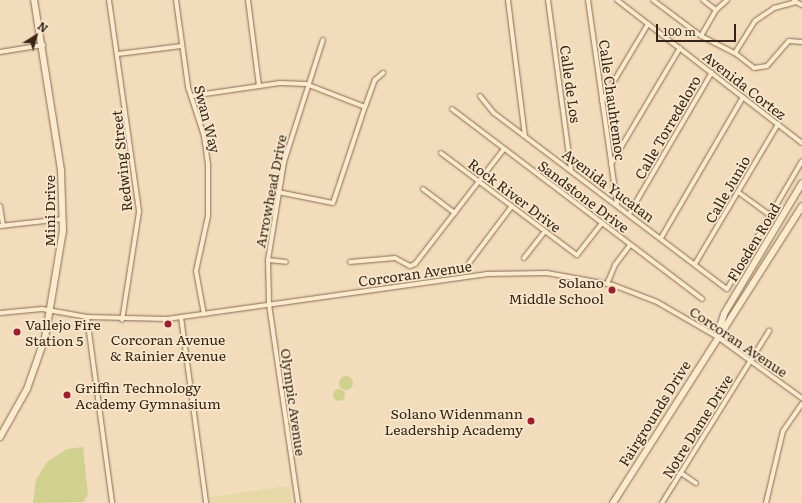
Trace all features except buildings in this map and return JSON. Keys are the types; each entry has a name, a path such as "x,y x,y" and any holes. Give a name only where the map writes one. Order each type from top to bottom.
{"main road":[{"name":"Mini Drive","path":"0,437 27,389 52,310 63,220 61,170 43,45 34,0"},
{"name":"Flosden Road","path":"724,314 802,182"},
{"name":"Flosden Road","path":"731,318 802,206"},
{"name":"Fairgrounds Drive","path":"716,336 724,314"},
{"name":"Fairgrounds Drive","path":"613,503 716,336 731,318"}],"street":[{"name":"Redwing Street","path":"109,0 118,54 138,212 122,320"},
{"name":"Swan Way","path":"176,0 181,46 208,164 208,216 196,271 204,314"},
{"path":"248,0 259,86"},
{"path":"508,0 525,136"},
{"name":"Calle de Los","path":"548,0 571,170"},
{"name":"Calle Chauhtemoc","path":"588,0 617,204"},
{"name":"Avenida Cortez","path":"617,0 802,143"},
{"path":"653,0 701,36 735,53 754,68 767,66 789,41 802,42"},
{"path":"703,0 716,10"},
{"path":"701,36 716,10 727,0"},
{"path":"735,53 755,21 774,8 794,1 802,5"},
{"path":"602,101 648,24"},
{"name":"Arrowhead Drive","path":"269,303 268,260 278,192 306,84 323,40"},
{"path":"0,52 43,45"},
{"path":"118,54 181,46"},
{"path":"611,164 680,48"},
{"name":"Calle Torredeloro","path":"629,214 712,72"},
{"path":"278,192 333,203 375,80 383,73"},
{"path":"192,96 259,86 306,84 365,106"},
{"name":"Avenida Yucatan","path":"480,96 494,113 727,288 770,216"},
{"path":"661,238 744,97"},
{"name":"Sandstone Drive","path":"452,109 702,300"},
{"name":"Calle Junio","path":"695,264 778,124"},
{"path":"350,262 395,258 410,266 425,252 504,149"},
{"name":"Rock River Drive","path":"441,153 577,255 602,223"},
{"path":"738,192 770,216 802,161"},
{"path":"423,189 455,213"},
{"path":"0,206 2,226 63,220"},
{"path":"469,263 512,206"},
{"path":"524,258 545,231"},
{"path":"607,284 615,265 630,245"},
{"path":"268,260 286,262"},
{"name":"Corcoran Avenue","path":"0,313 52,310 87,317 122,320 181,317 269,303 508,272 547,273 607,284 657,302 716,336 802,398"},
{"name":"Olympic Avenue","path":"269,303 298,503"},
{"path":"87,317 112,503"},
{"path":"181,317 206,503"},
{"name":"Notre Dame Drive","path":"662,503 768,331"},
{"path":"766,503 783,431 802,404"},
{"path":"681,473 696,483"}],"shaded area":[{"path":"289,486 292,503 211,503 210,497"}],"green space":[{"path":"346,376 351,378 353,383 351,388 346,390 341,388 339,383 341,378"},
{"path":"341,389 344,390 344,400 337,401 334,400 333,393 334,390"},
{"path":"83,447 88,495 83,502 33,503 36,480 47,462 67,449"}],"place":[{"name":"Solano Middle School","path":"612,290"},
{"name":"Corcoran Avenue & Rainier Avenue","path":"168,324"},
{"name":"Vallejo Fire Station 5","path":"17,332"},
{"name":"Griffin Technology Academy Gymnasium","path":"67,395"},
{"name":"Solano Widenmann Leadership Academy","path":"531,421"}]}
